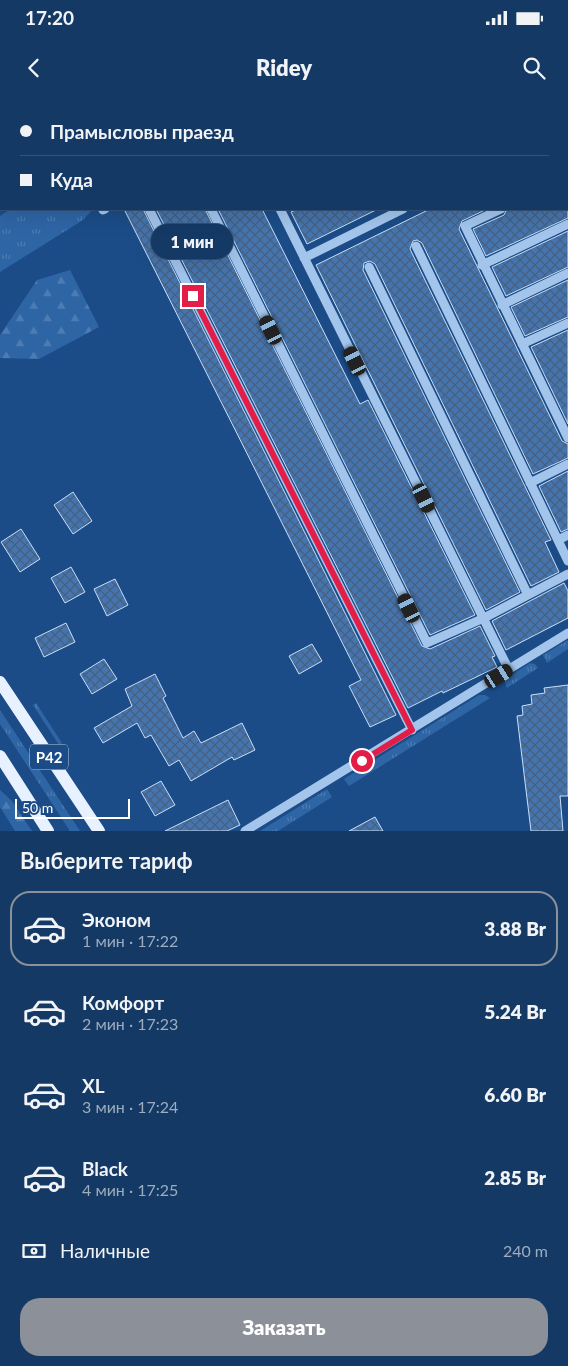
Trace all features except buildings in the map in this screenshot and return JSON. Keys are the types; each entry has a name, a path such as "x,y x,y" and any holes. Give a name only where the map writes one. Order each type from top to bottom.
{"main road":[{"name":"Р42","path":"0,682 99,831"},
{"name":"Р42","path":"0,756 48,831"}],"street":[{"path":"151,210 412,730"},
{"path":"211,210 427,643 484,618 568,574"},
{"path":"284,210 304,258 484,618 508,670"},
{"path":"304,258 401,210"},
{"path":"499,210 465,226 482,265 568,438"},
{"path":"482,265 568,224"},
{"path":"416,246 568,561"},
{"path":"368,267 528,595"},
{"path":"502,305 568,273"},
{"path":"522,344 568,323"},
{"path":"530,483 568,464"},
{"path":"558,540 568,535"},
{"path":"245,831 568,633"}],"green space":[{"path":"9,210 92,210 83,220 0,272 0,216"},
{"path":"70,270 99,327 39,359 0,358 0,335 37,280"},
{"path":"568,640 568,649 547,663 543,655"},
{"path":"530,663 535,664 538,668 507,688 504,680"},
{"path":"479,695 485,695 490,698 349,786 344,779"},
{"path":"36,703 62,743 59,745 33,705"},
{"path":"0,710 80,831 70,831 0,724"},
{"path":"327,789 332,797 278,831 260,831"},
{"path":"0,790 12,801 32,831 15,831 0,807"}],"route":[{"path":"193,296 412,730 362,761"}]}
